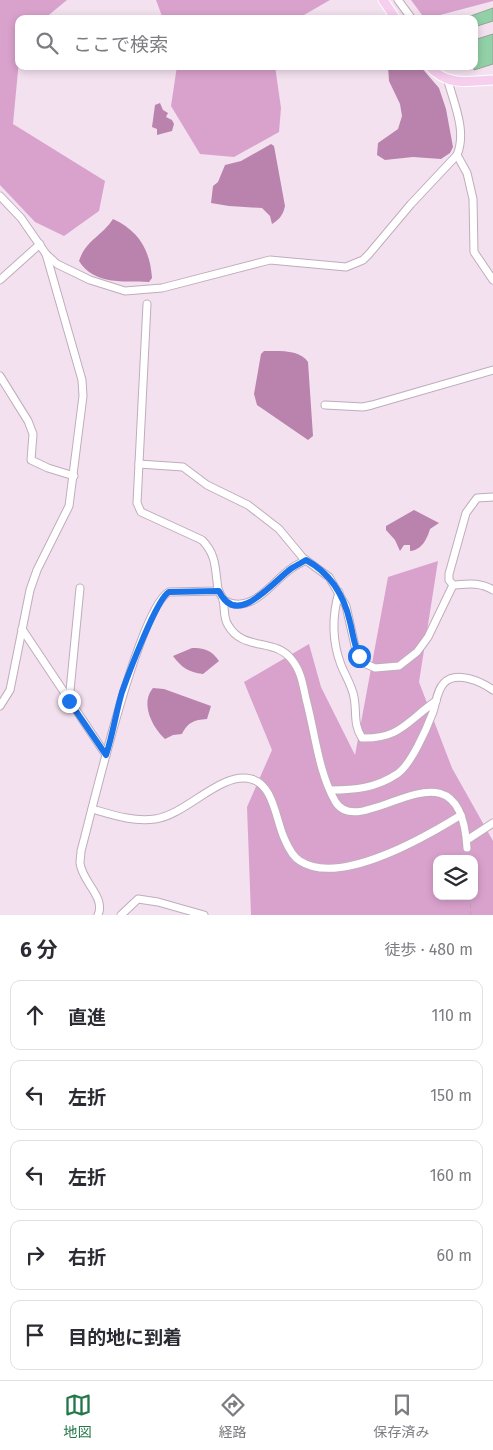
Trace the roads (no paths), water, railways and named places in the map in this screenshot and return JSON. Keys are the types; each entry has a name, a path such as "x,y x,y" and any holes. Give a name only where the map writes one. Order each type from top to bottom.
{"main road":[{"path":"383,0 393,15"},
{"path":"432,70 448,81 493,80"}],"street":[{"path":"398,0 409,15"},
{"path":"46,254 70,272 110,288 125,291 162,288 270,260 346,267 363,260 411,204 458,155 461,146 460,127 448,81"},
{"path":"458,155 468,173 473,199 474,252 493,280"},
{"path":"0,196 21,218 46,254 82,380 83,396 69,506 36,570 10,690 0,706"},
{"path":"0,280 40,244"},
{"path":"147,304 137,503 141,512 202,540 210,548 216,568 227,624 240,640 274,648 292,660 301,676 323,772 335,801 342,810 349,813 365,812 415,794 432,793 446,795 453,801 461,815 467,844 493,822"},
{"path":"325,405 363,407 493,370"},
{"path":"0,376 28,421 33,434 31,460 48,468 74,476"},
{"path":"139,464 183,467 207,485 248,504 279,529 306,560 324,571 339,592 346,606 354,646 366,664 375,668 391,668 408,661 423,645 453,585"},
{"path":"453,585 449,580 449,574 466,512 477,498 493,497"},
{"path":"223,600 232,605 248,603 306,560"},
{"path":"453,585 473,583 485,585 493,590"},
{"path":"69,701 80,588"},
{"path":"98,915 100,902 80,864 122,692 154,614 165,594 169,592 219,591"},
{"path":"339,592 334,609 334,642 354,697 357,732 362,738 379,738 394,734 436,701"},
{"path":"22,629 106,755"},
{"path":"331,790 360,790 398,774 412,756 430,719 444,682 453,678 476,680 493,690"},
{"path":"92,810 131,820 157,819 182,810 223,783 240,778 252,779 267,792 285,840 294,854 300,861 317,867 340,867 381,856 424,838 461,815"},
{"path":"121,915 138,899 158,902 204,915"}]}
